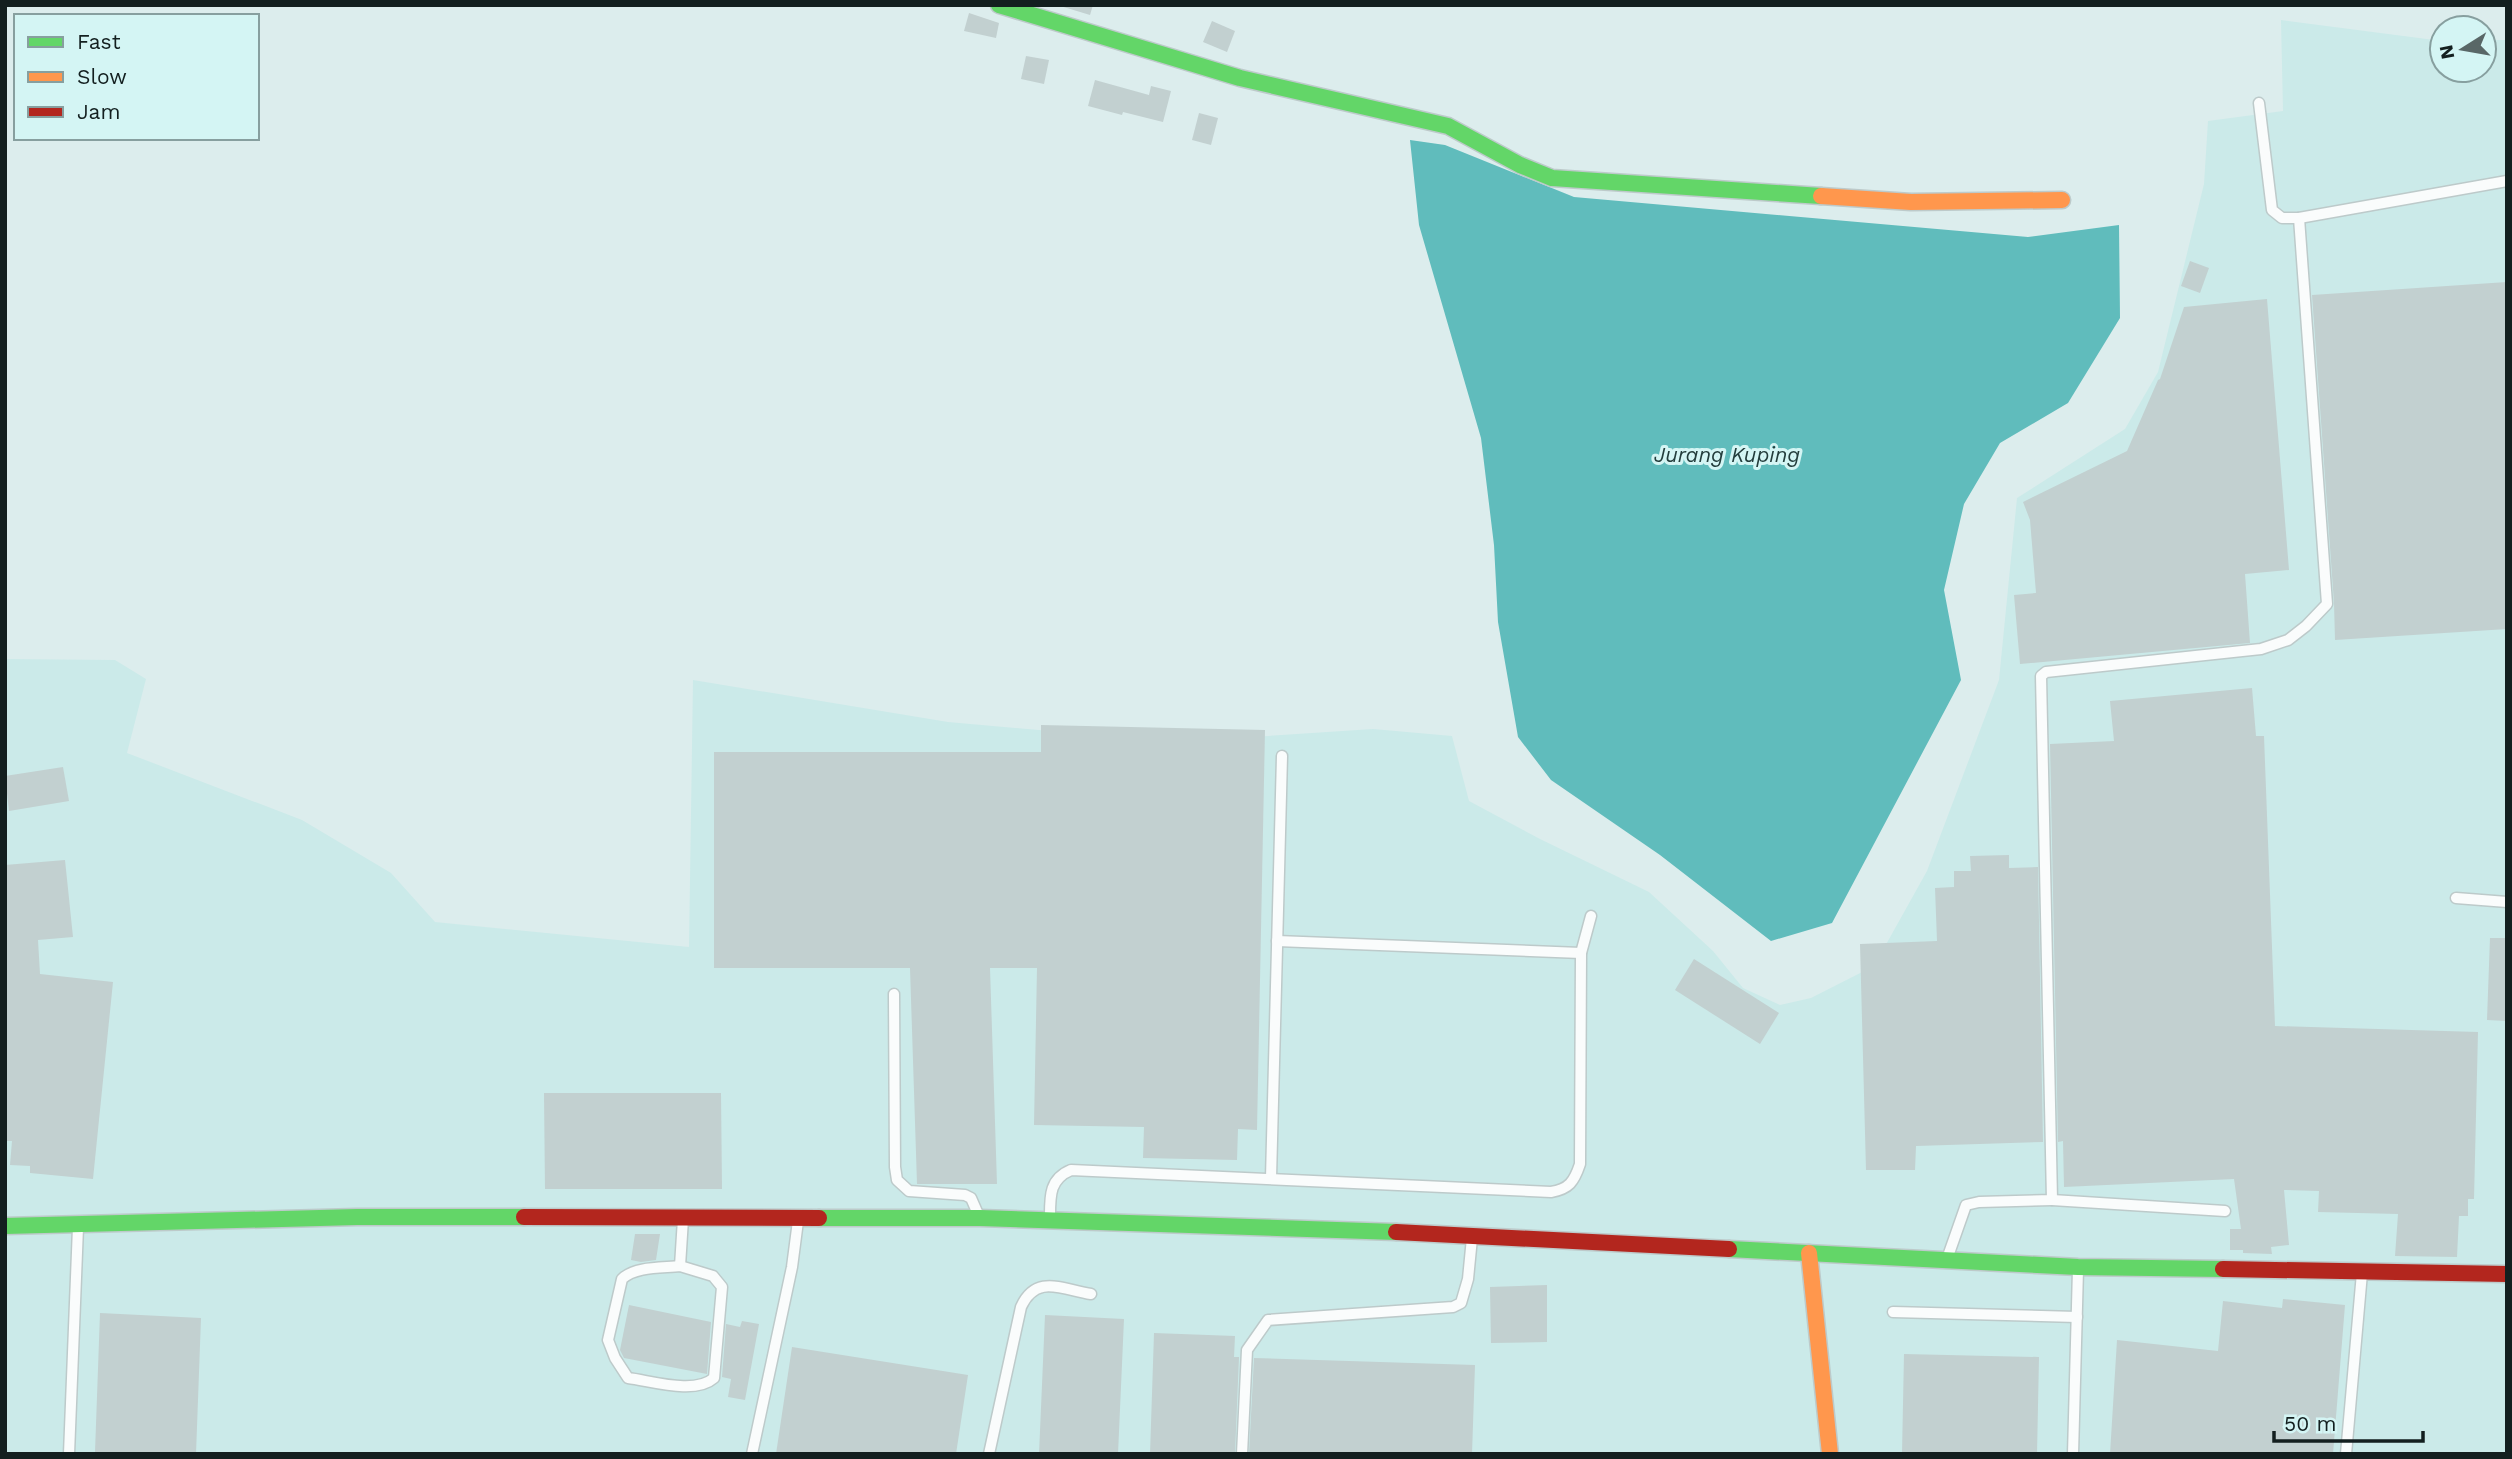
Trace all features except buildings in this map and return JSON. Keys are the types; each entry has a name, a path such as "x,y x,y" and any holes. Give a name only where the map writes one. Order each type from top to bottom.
{"street":[{"path":"999,5 1240,78 1448,126 1520,166 1552,178 1911,202 2062,200"},
{"path":"5,1226 357,1217 980,1218 1300,1227 2078,1267 2507,1274"},
{"path":"1809,1253 1830,1454"}],"lane":[{"path":"2259,103 2272,210 2282,218 2299,218 2507,181"},
{"path":"2052,1200 2041,676 2046,672 2261,649 2288,640 2327,604 2299,218"},
{"path":"1271,1178 1282,756"},
{"path":"2456,898 2507,902"},
{"path":"1050,1221 1050,1192 1060,1175 1070,1170 1551,1192 1565,1190 1575,1180 1580,1164 1581,953 1591,916"},
{"path":"1277,941 1581,953"},
{"path":"894,994 897,1180 909,1191 965,1195 971,1198 980,1218"},
{"path":"1946,1260 1966,1205 1979,1202 2052,1200 2225,1211"},
{"path":"680,1266 683,1218"},
{"path":"752,1454 792,1267 799,1218"},
{"path":"69,1454 79,1223"},
{"path":"1242,1454 1247,1350 1268,1320 1453,1307 1461,1303 1468,1279 1472,1237"},
{"path":"680,1266 713,1276 722,1287 714,1378 707,1385 695,1388 628,1378 615,1358 608,1340 622,1279 638,1271 680,1266"},
{"path":"2073,1454 2078,1267"},
{"path":"2346,1454 2362,1273"},
{"path":"989,1454 1021,1307 1026,1296 1032,1289 1042,1286 1091,1294"},
{"path":"1893,1312 2077,1317"}],"shaded area":[{"path":"2281,20 2428,39 2428,84 2498,84 2498,40 2507,40 2507,1454 5,1454 5,659 115,660 146,679 127,753 302,820 391,873 435,922 689,947 693,680 948,722 1176,742 1373,729 1452,736 1469,801 1649,892 1713,951 1743,988 1780,1005 1811,998 1874,966 1927,871 1999,680 2017,498 2125,429 2158,372 2204,184 2208,121 2283,111"}],"water":[{"name":"Jurang Kuping","path":"1410,140 1445,145 1574,197 2028,237 2119,225 2120,318 2068,403 2000,443 1964,504 1944,590 1961,680 1832,923 1771,941 1660,855 1551,780 1518,737 1498,622 1494,545 1481,438 1419,225"}],"traffic: fast":[{"path":"999,5 1240,78 1448,126 1520,165 1552,178 1821,196"},
{"path":"5,1226 357,1217 524,1217"},
{"path":"819,1218 980,1218 1396,1232"},
{"path":"1729,1249 2078,1267 2223,1269"}],"traffic: slow":[{"path":"1821,196 1911,202 2062,200"},
{"path":"1809,1253 1830,1454"}],"traffic: jam":[{"path":"524,1217 819,1218"},
{"path":"1396,1232 1729,1249"},
{"path":"2223,1269 2507,1274"}]}
